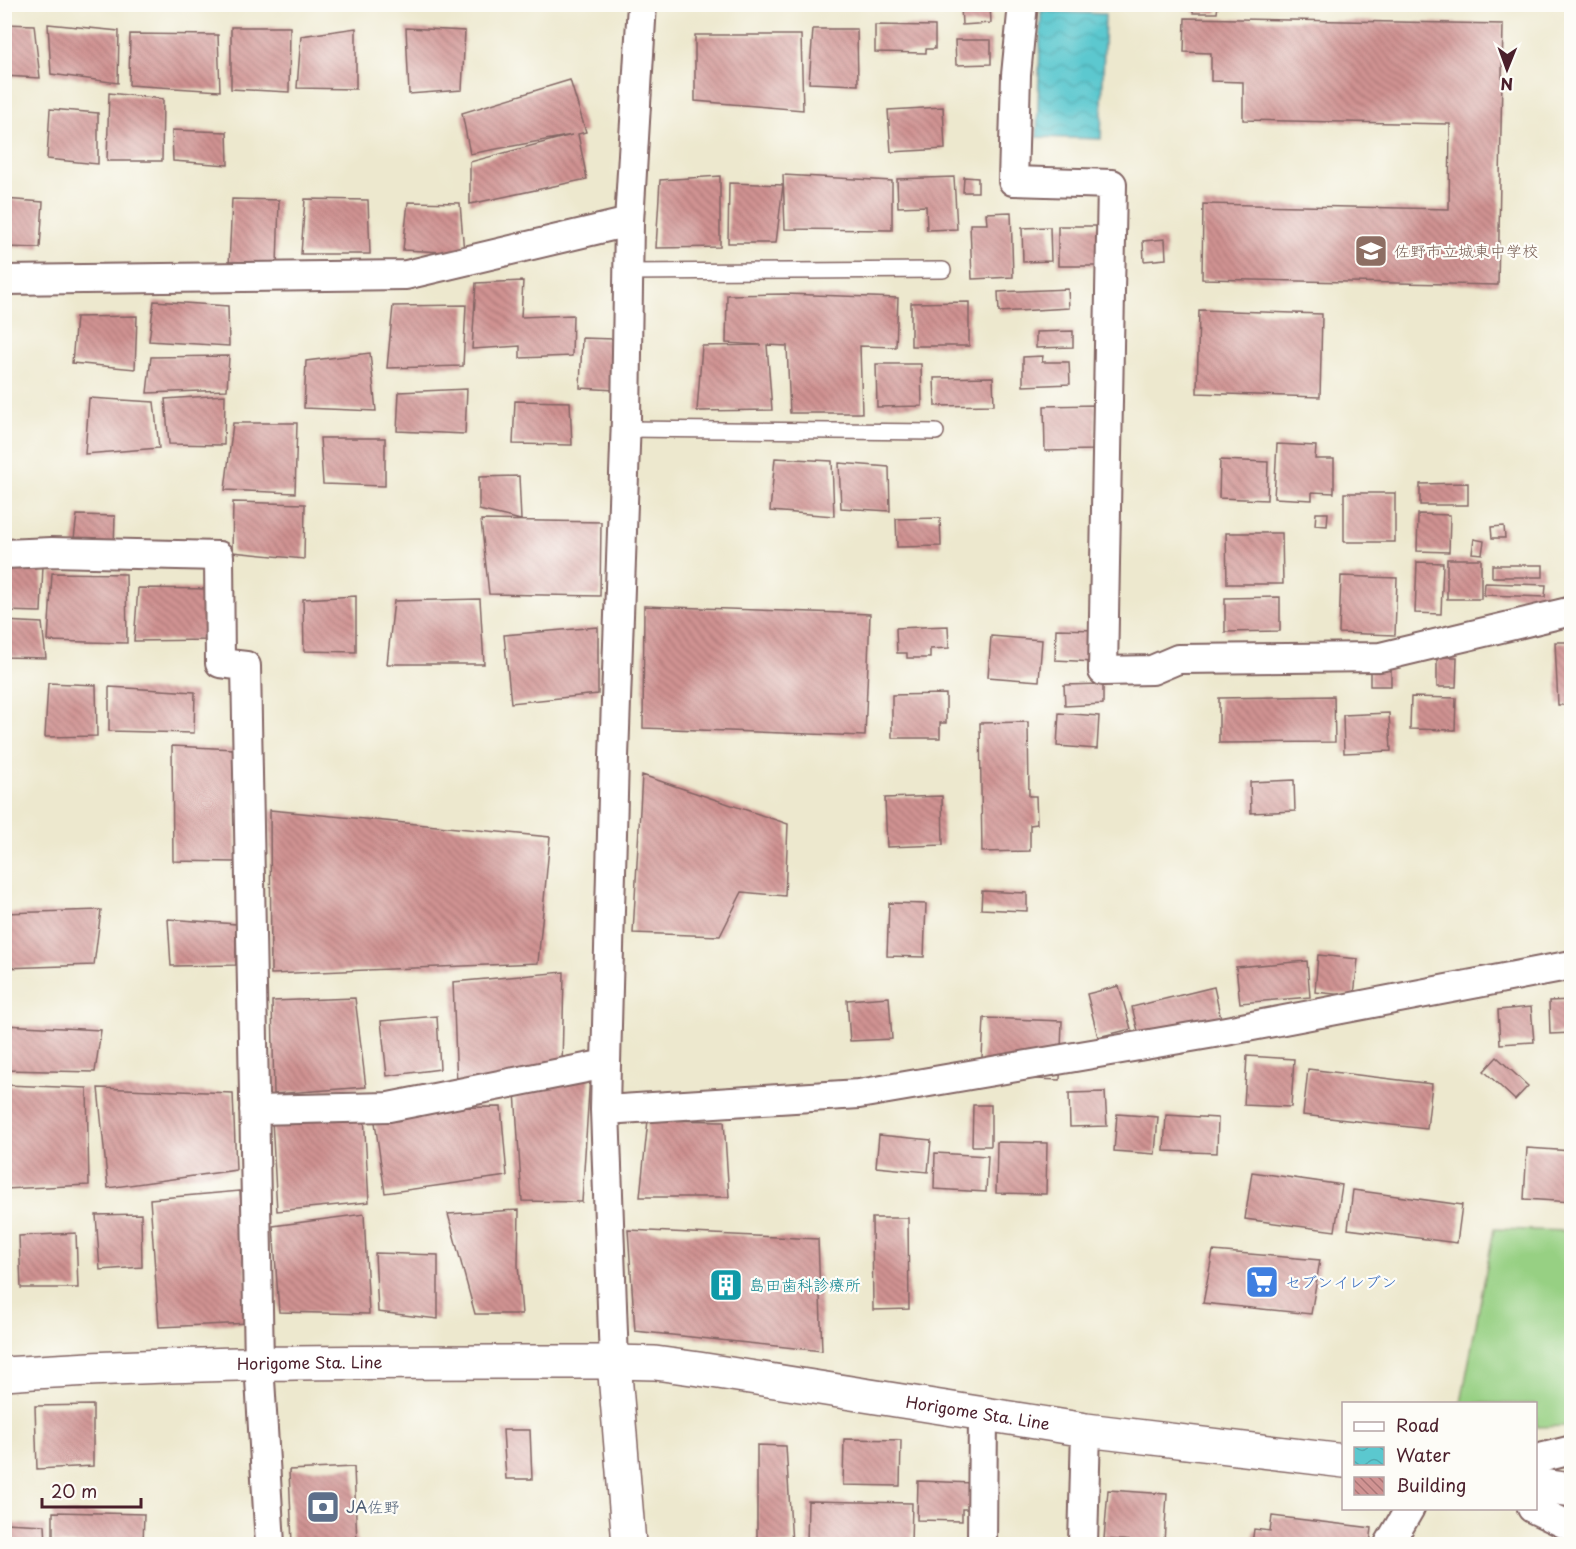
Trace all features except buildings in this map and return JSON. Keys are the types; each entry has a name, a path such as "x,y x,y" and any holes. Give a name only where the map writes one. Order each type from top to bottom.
{"main road":[{"path":"614,1362 629,1545"},
{"name":"Horigome Sta. Line","path":"4,1374 113,1367 259,1363 655,1363 1086,1430 1342,1461"},
{"path":"1537,1485 1572,1490"}],"street":[{"path":"614,1362 605,1110 614,757 626,429 629,222 642,4"},
{"path":"1023,4 1016,75 1013,182 1112,184 1103,671 1152,670 1178,659 1380,657 1572,610"},
{"path":"4,280 406,275 629,222"},
{"path":"4,554 52,552 219,556 220,663 246,666 259,1363 270,1545"},
{"path":"605,1110 859,1094 1227,1031 1572,965"},
{"path":"254,1110 388,1107 606,1064"},
{"path":"982,1545 983,1413"},
{"path":"1083,1545 1086,1430"},
{"path":"1537,1459 1572,1450"},
{"path":"1389,1545 1409,1510"},
{"path":"1534,1510 1572,1527"}],"lane":[{"path":"628,272 943,270"},
{"path":"626,429 936,432"}],"green space":[{"path":"1494,1229 1571,1231 1571,1426 1537,1427 1537,1402 1461,1402"}],"water":[{"path":"1041,11 1105,14 1101,139 1037,137"}],"place":[{"name":"佐野市立城東中学校","path":"1371,251"},
{"name":"セブンイレブン","path":"1262,1282"},
{"name":"島田歯科診療所","path":"726,1285"},
{"name":"JA佐野","path":"323,1507"}]}
